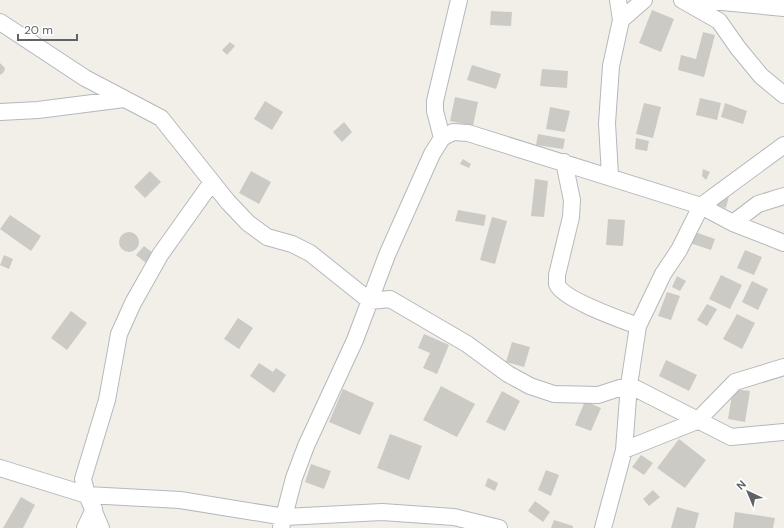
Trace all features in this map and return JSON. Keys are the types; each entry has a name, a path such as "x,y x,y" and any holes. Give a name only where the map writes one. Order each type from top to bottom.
{"street":[{"path":"442,138 435,111 435,101 459,0"},
{"path":"610,176 607,123 610,66 621,20 618,0"},
{"path":"621,20 644,0"},
{"path":"682,0 719,21 738,48 761,76 784,95"},
{"path":"701,0 784,8"},
{"path":"0,22 85,78 161,118 212,182 248,223 267,237 292,244 310,253 370,301 390,299 467,344 508,374 530,386 554,394 598,394 630,385 696,421 730,437 784,432"},
{"path":"0,112 38,110 124,99"},
{"path":"283,522 294,478 306,446 355,340 387,255 432,154 442,138 453,132 468,133 610,176 701,206 733,223 784,243"},
{"path":"603,528 624,450 630,385 638,326 663,274 678,250 701,206 784,145"},
{"path":"564,162 572,200 571,217 557,275 557,284 563,292 576,300 638,326"},
{"path":"101,528 83,479 107,400 119,334 133,303 160,255 212,182"},
{"path":"733,223 758,204 784,196"},
{"path":"624,450 696,421 735,382 784,367"},
{"path":"0,468 91,502 180,500 283,522 390,513 454,516 499,528"},
{"path":"85,528 91,502"}],"building":[{"path":"652,10 674,19 661,52 639,43"},
{"path":"491,11 512,12 511,26 490,25"},
{"path":"703,32 715,35 704,77 678,70 681,55 696,59"},
{"path":"230,42 235,46 227,55 222,50"},
{"path":"0,63 5,68 4,72 0,75"},
{"path":"472,65 501,74 496,89 467,80"},
{"path":"542,69 568,71 567,88 540,86"},
{"path":"455,97 478,102 473,126 450,121"},
{"path":"700,98 721,103 717,120 696,115"},
{"path":"265,101 283,112 272,130 254,119"},
{"path":"644,103 661,107 653,138 636,134"},
{"path":"725,103 747,111 743,124 721,117"},
{"path":"550,107 570,111 565,132 546,129"},
{"path":"344,122 352,132 342,142 333,132"},
{"path":"538,134 565,139 563,149 536,145"},
{"path":"636,138 649,141 647,151 635,149"},
{"path":"463,159 471,164 469,168 460,164"},
{"path":"703,169 710,172 706,180 702,176"},
{"path":"150,171 161,182 145,198 134,187"},
{"path":"251,171 271,182 259,204 239,193"},
{"path":"535,179 548,181 544,217 531,216"},
{"path":"729,196 726,208 717,205 720,197"},
{"path":"458,210 486,215 484,226 455,221"},
{"path":"10,215 41,236 31,251 0,229"},
{"path":"492,217 507,221 495,264 480,260"},
{"path":"608,219 625,220 623,246 606,245"},
{"path":"129,232 136,235 139,242 136,249 129,252 122,249 119,242 122,235"},
{"path":"695,232 715,239 711,250 690,243"},
{"path":"144,246 153,253 146,263 136,255"},
{"path":"745,250 762,257 754,275 737,268"},
{"path":"4,255 13,259 9,269 0,265"},
{"path":"721,275 742,285 730,309 709,299"},
{"path":"677,276 686,281 680,291 672,287"},
{"path":"752,281 768,289 758,310 742,302"},
{"path":"667,292 680,296 671,320 658,316"},
{"path":"707,304 717,309 707,326 697,320"},
{"path":"71,311 87,323 67,350 51,338"},
{"path":"737,314 755,323 742,349 723,339"},
{"path":"238,318 253,328 239,349 224,339"},
{"path":"424,334 449,345 437,374 423,368 430,353 418,348"},
{"path":"512,342 530,347 524,367 506,362"},
{"path":"666,360 697,375 689,391 659,376"},
{"path":"259,363 273,372 276,368 286,375 274,393 250,376"},
{"path":"441,386 475,404 457,437 423,420"},
{"path":"343,389 374,403 360,435 329,422"},
{"path":"733,389 750,391 745,422 728,419"},
{"path":"502,391 520,401 505,431 486,422"},
{"path":"585,401 601,408 591,431 575,425"},
{"path":"390,434 422,446 409,480 377,468"},
{"path":"679,439 706,460 685,488 657,468"},
{"path":"641,455 653,463 644,475 632,467"},
{"path":"311,464 331,471 324,489 305,482"},
{"path":"546,470 559,475 551,496 538,490"},
{"path":"488,478 498,483 495,491 485,486"},
{"path":"653,490 660,497 649,506 643,499"},
{"path":"21,497 35,505 23,528 3,528"},
{"path":"535,501 550,512 543,522 528,511"},
{"path":"677,507 699,513 695,528 671,528"},
{"path":"735,512 775,518 773,528 733,528"},
{"path":"554,520 573,526 573,528 551,528"}]}
